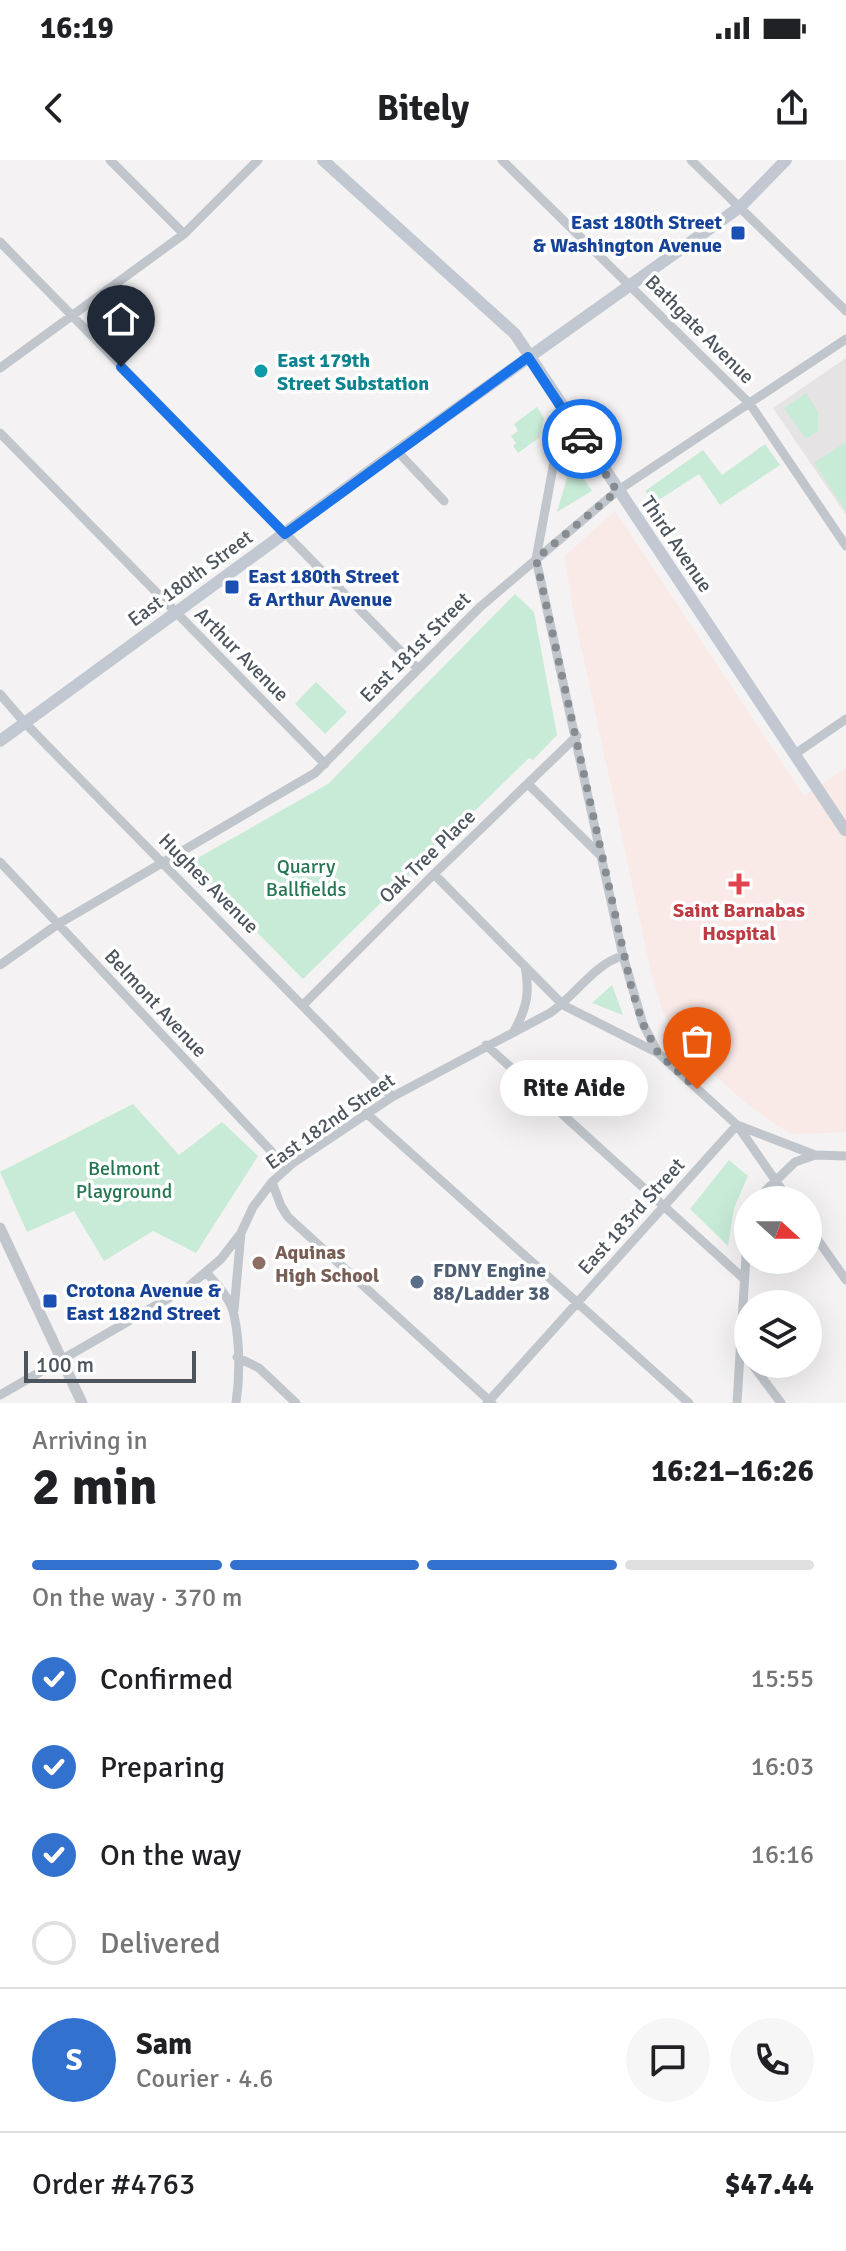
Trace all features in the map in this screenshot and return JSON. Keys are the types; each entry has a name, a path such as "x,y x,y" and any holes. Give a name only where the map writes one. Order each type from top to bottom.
{"main road":[{"name":"Third Avenue","path":"323,160 515,334 845,830"},
{"name":"East 180th Street","path":"0,741 397,451 740,207 786,160"}],"street":[{"path":"110,160 184,234"},
{"path":"0,368 184,234 258,160"},
{"name":"Bathgate Avenue","path":"502,160 750,404 846,546"},
{"path":"691,160 846,311"},
{"path":"0,242 418,669"},
{"name":"East 181st Street","path":"0,965 58,924 303,781 325,764 480,607 617,491 846,339"},
{"path":"578,431 556,451 536,559 623,956 643,1024 658,1053"},
{"name":"Arthur Avenue","path":"0,433 325,764"},
{"path":"397,451 444,501"},
{"name":"Hughes Avenue","path":"0,694 392,1097"},
{"path":"795,754 846,719"},
{"name":"Oak Tree Place","path":"304,1004 577,736"},
{"path":"528,784 603,858"},
{"name":"Belmont Avenue","path":"0,862 271,1151 285,1170"},
{"path":"434,874 563,1005 658,1053 737,1125 779,1186"},
{"name":"East 182nd Street","path":"0,1395 188,1287 221,1259 241,1233 253,1207 285,1170 392,1097 563,1005 611,959 623,956"},
{"path":"513,1033 526,1009 529,985 525,966"},
{"path":"486,1045 743,1278"},
{"path":"366,1113 689,1403"},
{"path":"737,1125 815,1155 846,1156"},
{"name":"East 183rd Street","path":"489,1402 737,1125"},
{"path":"769,1186 795,1162 815,1155"},
{"path":"272,1182 288,1217 489,1402"},
{"path":"0,1228 82,1403"},
{"path":"236,1403 234,1314 241,1233"},
{"path":"822,1246 846,1280"},
{"path":"207,1273 221,1289 234,1314"},
{"path":"742,1290 743,1274"},
{"path":"237,1357 259,1368 296,1403"},
{"path":"737,1403 738,1378"},
{"path":"762,1378 781,1403"}],"shaded area":[{"path":"846,358 846,515 773,408"},
{"name":"Saint Barnabas Hospital","path":"615,511 804,796 846,768 846,1132 792,1134 769,1120 708,1069 679,1038 663,1012 651,972 572,604 565,556"}],"green space":[{"path":"806,393 818,412 818,431 806,439 784,408"},
{"path":"537,407 544,418 540,437 518,453 511,436 518,431 514,424"},
{"path":"846,442 846,511 814,463"},
{"path":"765,444 780,465 720,505 699,474 654,503 645,491 703,450 722,475"},
{"path":"572,461 592,491 557,512"},
{"name":"Quarry Ballfields","path":"515,594 534,612 557,735 533,760 529,758 303,979 189,863 328,784"},
{"path":"316,682 347,712 325,734 295,704"},
{"path":"612,985 623,1015 592,1003"},
{"name":"Belmont Playground","path":"133,1104 179,1155 222,1122 258,1156 196,1253 153,1231 104,1261 74,1211 27,1232 0,1172"},
{"path":"729,1160 748,1176 744,1186 734,1186 728,1246 690,1209"}],"way so far":[{"path":"582,439 617,491 536,559 632,990 643,1024 658,1053 697,1089"}],"place":[{"name":"East 180th Street & Washington Avenue","path":"738,233"},
{"name":"East 179th Street Substation","path":"261,371"},
{"name":"East 180th Street & Arthur Avenue","path":"232,587"},
{"name":"Saint Barnabas Hospital","path":"739,884"},
{"name":"Rite Aide","path":"697,1089"},
{"name":"Aquinas High School","path":"259,1263"},
{"name":"FDNY Engine 88/Ladder 38","path":"417,1282"},
{"name":"Crotona Avenue & East 182nd Street","path":"50,1301"}],"route":[{"path":"121,367 285,534 528,357 582,439"}]}
